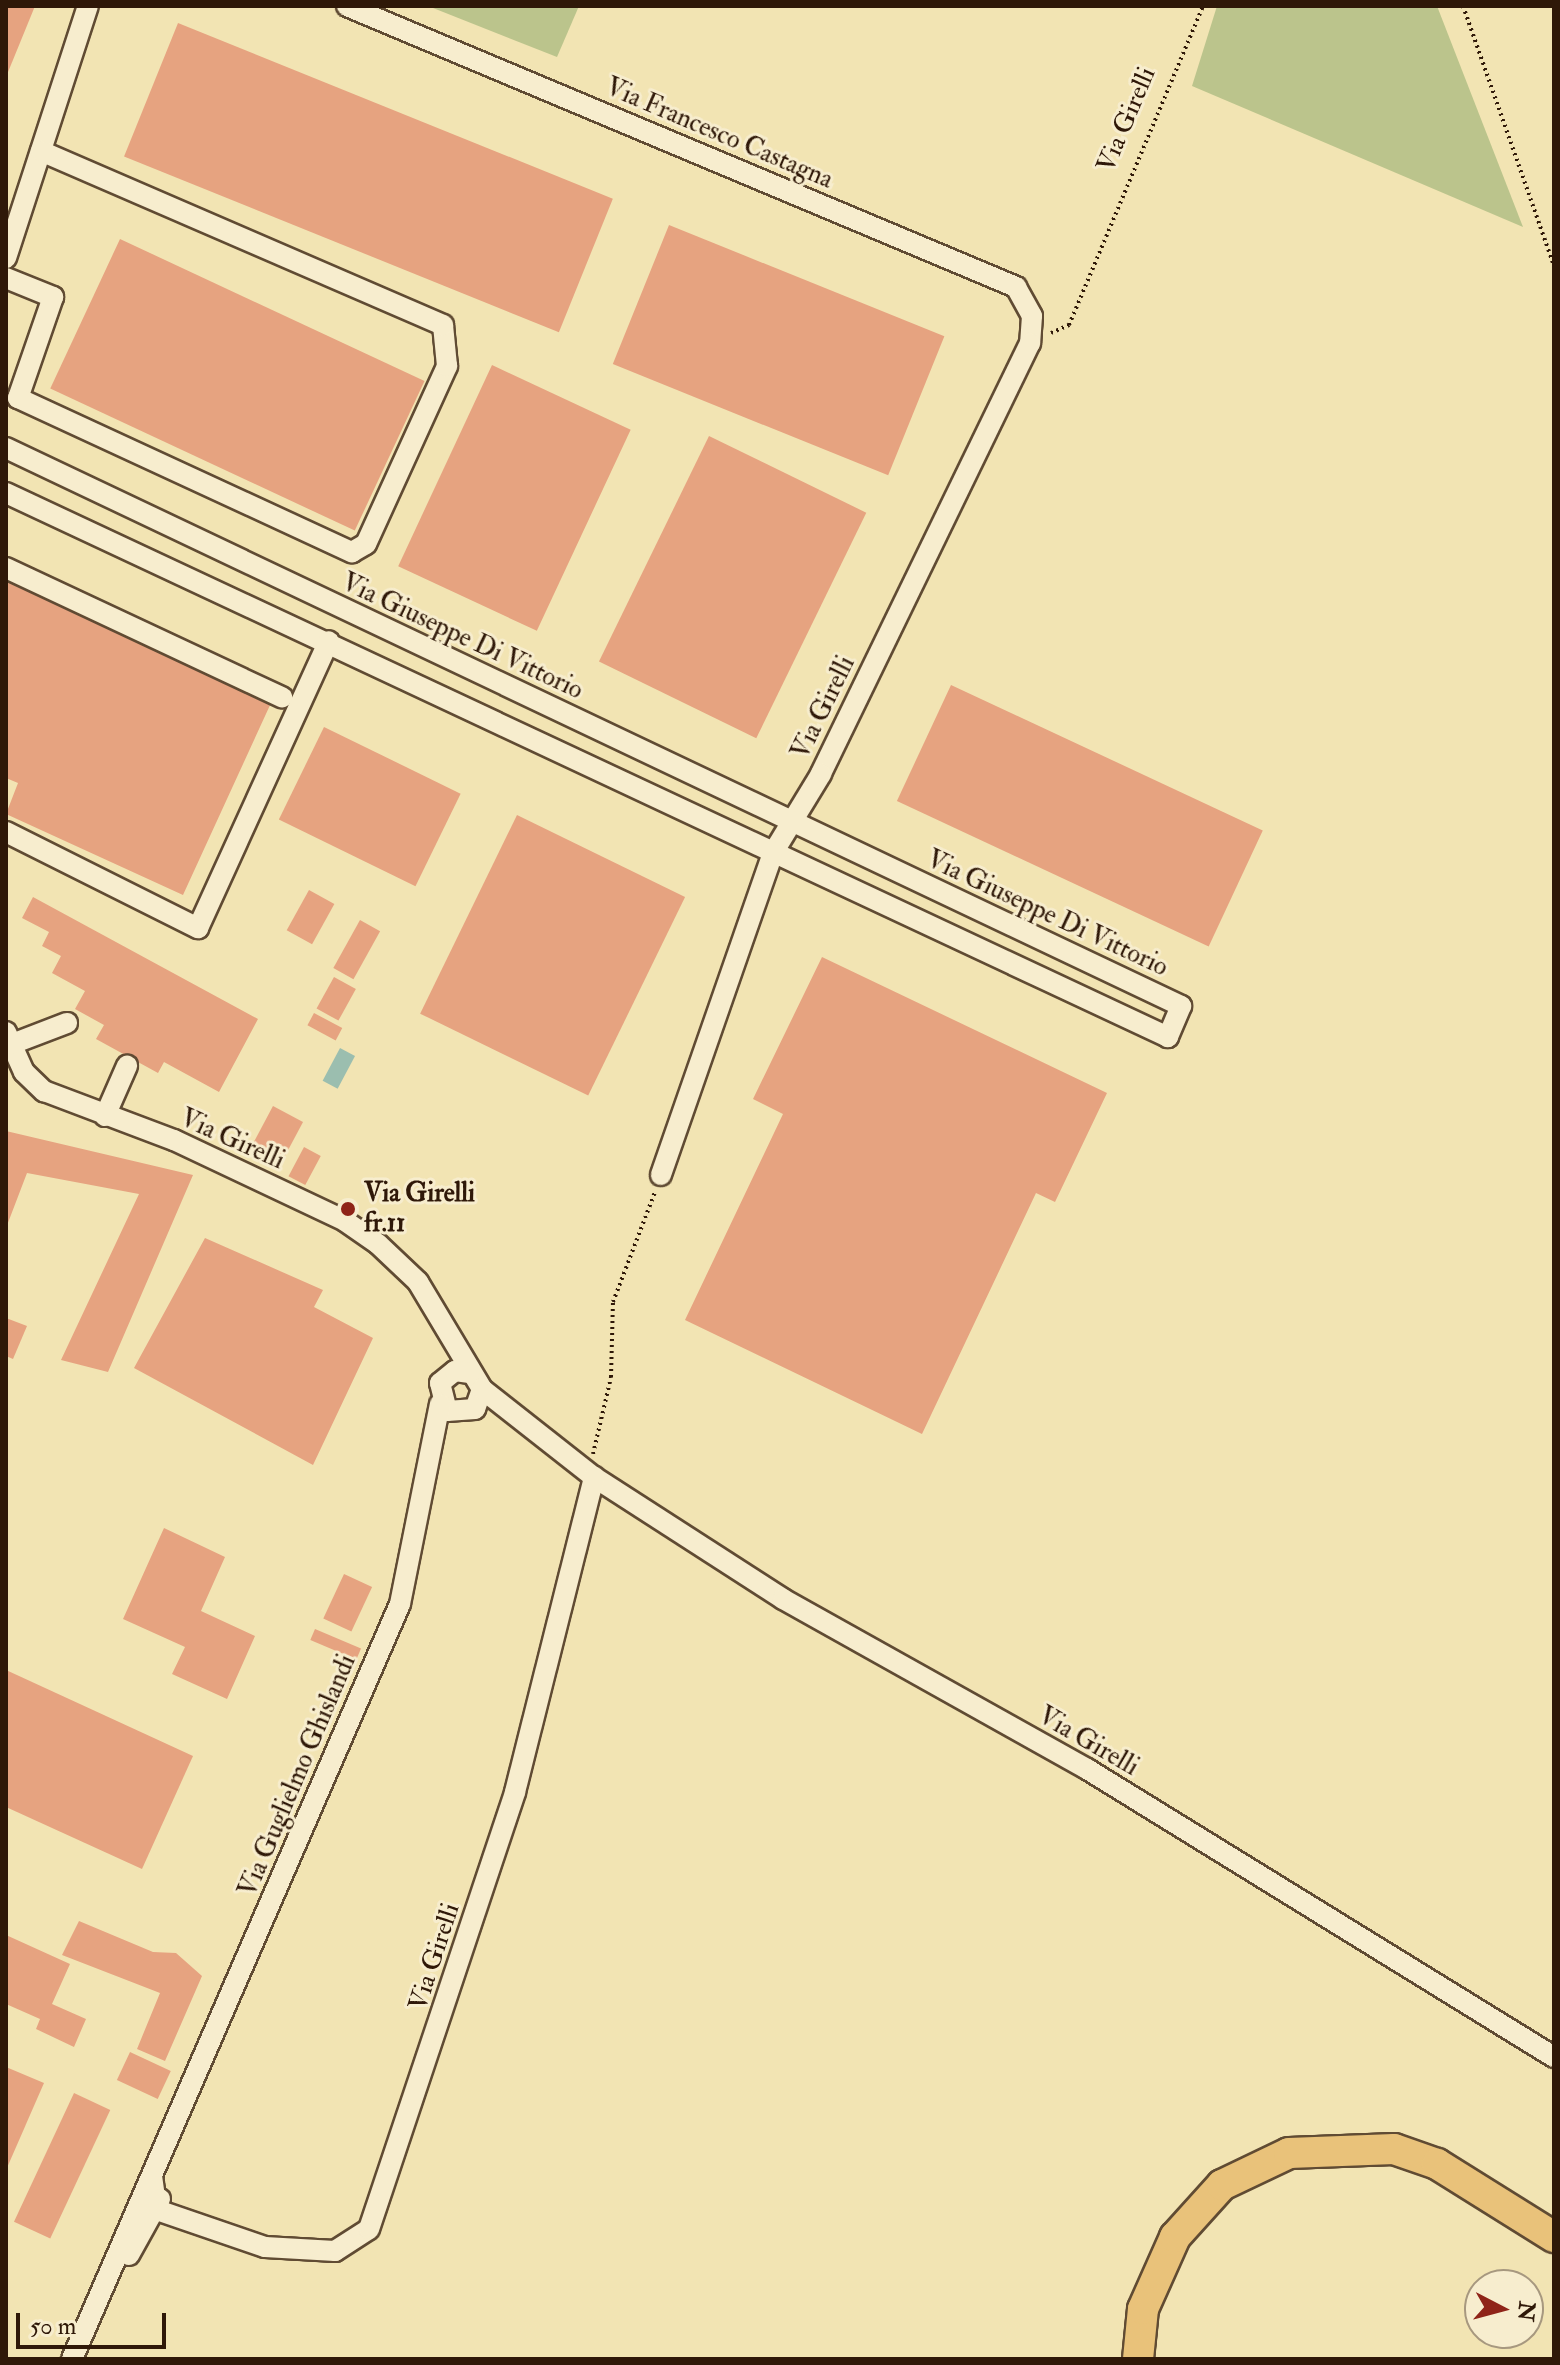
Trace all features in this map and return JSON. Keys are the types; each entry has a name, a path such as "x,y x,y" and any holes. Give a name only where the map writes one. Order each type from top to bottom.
{"highway":[{"path":"1138,2359 1143,2309 1175,2237 1222,2185 1289,2153 1394,2149 1437,2164 1554,2237"}],"street":[{"path":"6,258 88,6"},
{"name":"Via Francesco Castagna","path":"347,6 1016,287 1032,316 1030,343"},
{"path":"6,278 53,297 18,398 352,552 366,544 447,366 443,325 41,151"},
{"name":"Via Girelli","path":"661,1175 773,853 794,821 1030,343"},
{"name":"Via Giuseppe Di Vittorio","path":"6,448 1181,1006 1168,1037 329,641 6,493"},
{"path":"6,568 282,697"},
{"path":"6,832 198,928 329,641"},
{"path":"9,1038 67,1023"},
{"name":"Via Girelli","path":"9,1038 44,1091 345,1221 418,1282 436,1307 476,1381 594,1477 783,1599 1087,1769 1554,2057"},
{"path":"105,1116 127,1066"},
{"path":"436,1307 445,1376 440,1404 465,1414 476,1381 445,1376"},
{"name":"Via Guglielmo Ghislandi","path":"72,2359 400,1604 433,1465 440,1404"},
{"name":"Via Guglielmo Ghislandi","path":"433,1465 465,1414"},
{"name":"Via Girelli","path":"157,2210 300,2252 335,2251 369,2229 515,1792 594,1477"},
{"name":"Via Guglielmo Ghislandi","path":"96,2309 157,2210 185,2098"},
{"path":"152,2176 157,2210"}],"path":[{"name":"Via Girelli","path":"1030,343 1069,325 1203,6"},
{"path":"1463,6 1554,266"},
{"path":"594,1477 611,1377 613,1302 661,1175"}],"green space":[{"path":"428,6 579,6 557,57"},
{"path":"1217,6 1437,6 1523,227 1192,86"}],"shaded area":[{"path":"340,1048 355,1056 338,1089 323,1081"}],"building":[{"path":"6,6 35,6 6,77"},
{"path":"178,23 613,199 559,332 124,157"},
{"path":"669,225 944,336 888,475 613,364"},
{"path":"120,239 425,381 355,531 50,389"},
{"path":"492,365 631,430 537,631 398,566"},
{"path":"709,436 866,513 756,738 599,662"},
{"path":"6,581 271,703 183,895 6,814 18,783 6,778"},
{"path":"951,685 1263,830 1209,946 897,801"},
{"path":"324,727 461,794 415,886 279,820"},
{"path":"517,815 685,897 588,1096 420,1014"},
{"path":"309,890 334,904 312,944 287,930"},
{"path":"33,897 258,1019 219,1092 164,1062 158,1073 96,1039 104,1025 75,1009 85,991 52,973 61,956 42,946 49,932 22,918"},
{"path":"360,920 380,931 353,979 333,968"},
{"path":"822,957 1107,1093 1055,1202 1036,1193 922,1434 685,1320 783,1114 753,1099"},
{"path":"334,977 356,989 338,1021 317,1008"},
{"path":"314,1013 342,1028 336,1040 307,1025"},
{"path":"273,1106 303,1122 279,1167 249,1151"},
{"path":"6,1131 193,1175 108,1372 61,1360 139,1194 27,1173 6,1228"},
{"path":"304,1147 321,1156 305,1185 289,1176"},
{"path":"205,1238 323,1290 314,1307 373,1338 313,1465 134,1368"},
{"path":"6,1318 27,1326 13,1359 6,1356"},
{"path":"164,1528 225,1557 201,1611 255,1636 227,1699 172,1674 185,1647 123,1619"},
{"path":"344,1574 372,1587 351,1632 323,1618"},
{"path":"315,1629 361,1649 356,1660 310,1640"},
{"path":"6,1670 193,1756 142,1869 6,1807"},
{"path":"79,1921 153,1952 176,1953 202,1976 165,2061 137,2049 160,1993 62,1955"},
{"path":"6,1935 70,1964 52,2004 86,2019 74,2047 36,2029 40,2019 6,2004"},
{"path":"130,2052 171,2071 158,2099 117,2080"},
{"path":"6,2067 44,2083 6,2170"},
{"path":"74,2093 110,2110 50,2239 14,2222"}],"place":[{"name":"Via Girelli fr.11","path":"348,1209"}]}
